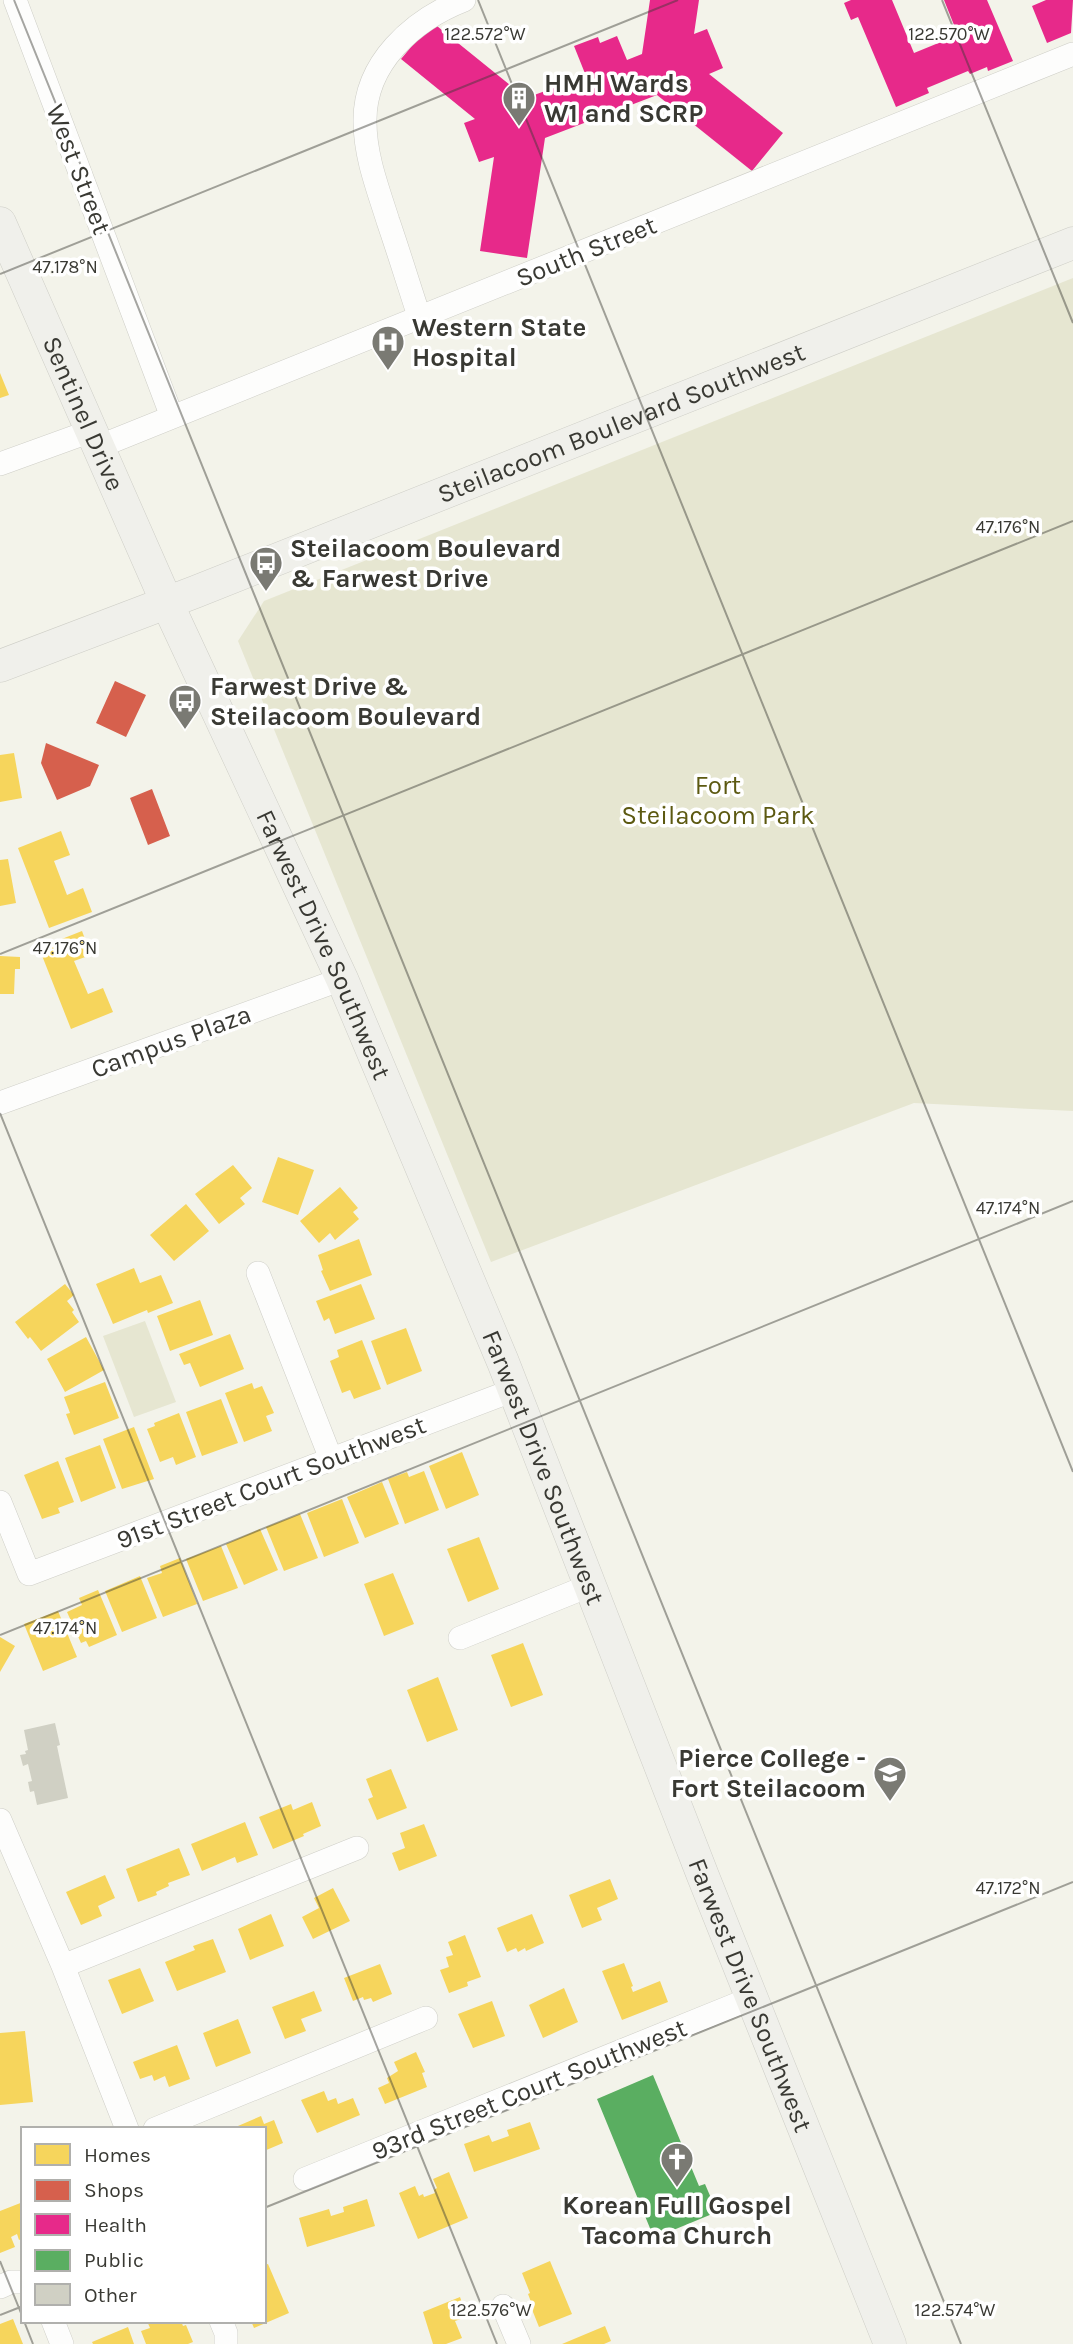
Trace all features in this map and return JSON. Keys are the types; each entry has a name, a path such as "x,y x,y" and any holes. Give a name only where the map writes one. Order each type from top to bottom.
{"street":[{"name":"West Street","path":"15,0 172,417"},
{"path":"420,318 371,169 365,121 367,95 375,74 404,36 444,8 464,0"},
{"name":"South Street","path":"0,464 172,417 1073,54"},
{"name":"Sentinel Drive","path":"0,223 167,603"},
{"name":"Steilacoom Boulevard Southwest","path":"0,666 167,603 1073,243"},
{"name":"Farwest Drive Southwest","path":"167,603 342,979 514,1390 890,2344"},
{"name":"Campus Plaza","path":"0,1103 342,979"},
{"path":"258,1273 331,1459"},
{"name":"91st Street Court Southwest","path":"0,1502 29,1574 514,1390"},
{"path":"460,1638 591,1585"},
{"path":"0,1820 63,1966 126,2127"},
{"path":"63,1966 357,1848"},
{"name":"93rd Street Court Southwest","path":"305,2179 752,1998"},
{"path":"160,2127 426,2018"},
{"path":"0,2287 11,2282 21,2282"},
{"path":"503,2306 520,2344"},
{"path":"54,2323 62,2344"},
{"path":"222,2323 226,2333 226,2344"}],"green space":[{"name":"Fort Steilacoom Park","path":"1073,278 1073,1111 914,1103 491,1262 238,641 264,601"},
{"path":"145,1321 176,1402 134,1417 103,1336"}],"building: Homes":[{"path":"0,373 9,395 0,398"},
{"path":"14,753 22,798 0,802 0,755"},
{"path":"61,831 70,855 54,861 67,895 83,888 92,912 49,928 18,848"},
{"path":"8,859 16,903 0,906 0,860"},
{"path":"82,931 91,955 74,961 88,994 103,988 113,1012 71,1029 39,948"},
{"path":"0,956 20,957 20,969 15,969 14,994 0,994"},
{"path":"278,1157 314,1170 298,1215 262,1202"},
{"path":"233,1165 252,1188 240,1198 245,1204 219,1224 195,1194"},
{"path":"340,1187 358,1208 353,1212 359,1219 335,1240 330,1233 319,1243 300,1221"},
{"path":"186,1204 209,1231 174,1261 150,1235"},
{"path":"359,1239 372,1275 330,1291 321,1271 323,1270 318,1255"},
{"path":"134,1268 140,1283 161,1275 173,1303 113,1324 96,1284"},
{"path":"65,1284 74,1295 67,1301 79,1322 41,1351 15,1322"},
{"path":"361,1284 375,1319 335,1334 329,1318 324,1321 316,1301"},
{"path":"200,1300 213,1335 170,1351 157,1316"},
{"path":"406,1328 422,1371 387,1385 371,1341"},
{"path":"230,1334 244,1369 200,1387 190,1363 184,1365 179,1354"},
{"path":"86,1337 104,1370 65,1392 47,1359"},
{"path":"362,1340 381,1389 354,1399 350,1390 342,1393 330,1361 339,1357 337,1350"},
{"path":"105,1382 119,1418 74,1435 66,1414 70,1413 64,1397"},
{"path":"252,1383 254,1389 262,1386 274,1413 266,1416 272,1431 244,1442 225,1393"},
{"path":"221,1399 238,1443 202,1456 186,1412"},
{"path":"179,1413 196,1457 176,1465 173,1457 160,1462 147,1429 155,1426 154,1423"},
{"path":"134,1427 154,1479 122,1489 103,1439"},
{"path":"100,1445 116,1488 81,1502 65,1458"},
{"path":"462,1452 479,1495 446,1509 429,1466"},
{"path":"58,1461 74,1502 58,1508 60,1513 42,1519 24,1475"},
{"path":"424,1471 439,1510 405,1524 388,1479 407,1472 409,1477"},
{"path":"382,1482 399,1524 365,1538 347,1497"},
{"path":"342,1499 359,1543 324,1557 307,1513"},
{"path":"300,1514 318,1558 284,1571 266,1527"},
{"path":"260,1529 278,1570 244,1585 226,1544"},
{"path":"479,1537 499,1589 468,1602 447,1549"},
{"path":"221,1546 238,1588 203,1601 186,1559"},
{"path":"180,1558 197,1604 163,1617 147,1578 162,1573 160,1566"},
{"path":"393,1573 414,1624 384,1636 364,1584"},
{"path":"140,1576 157,1618 122,1632 105,1591"},
{"path":"98,1590 117,1635 89,1647 86,1641 81,1643 67,1612 82,1605 79,1598"},
{"path":"58,1611 77,1657 43,1671 24,1624"},
{"path":"0,1637 15,1646 0,1672"},
{"path":"523,1643 543,1695 511,1707 491,1655"},
{"path":"438,1677 458,1730 427,1742 407,1690"},
{"path":"391,1769 407,1808 377,1820 368,1799 373,1797 366,1779"},
{"path":"312,1802 321,1826 273,1849 259,1817 291,1804 293,1810"},
{"path":"245,1822 258,1855 237,1863 235,1857 202,1871 191,1844"},
{"path":"424,1824 437,1856 399,1871 392,1853 405,1848 400,1833"},
{"path":"179,1848 190,1875 168,1883 169,1886 156,1892 157,1895 138,1902 126,1869"},
{"path":"105,1875 115,1898 98,1906 102,1916 81,1925 66,1892"},
{"path":"610,1879 618,1899 597,1908 602,1920 582,1928 569,1895"},
{"path":"333,1888 350,1921 313,1939 302,1917 319,1908 314,1898"},
{"path":"271,1914 284,1946 250,1960 238,1929"},
{"path":"532,1914 544,1943 526,1951 525,1948 518,1952 516,1948 507,1952 497,1928"},
{"path":"465,1935 481,1977 467,1982 468,1986 449,1993 440,1970 449,1967 446,1957 453,1955 448,1942"},
{"path":"213,1939 226,1972 177,1991 165,1962 195,1950 193,1946"},
{"path":"624,1963 633,1992 660,1981 668,2002 622,2020 602,1971"},
{"path":"380,1964 392,1994 373,2002 371,1998 364,2000 363,1997 353,2001 344,1978"},
{"path":"140,1968 154,2001 122,2014 108,1980"},
{"path":"564,1988 578,2022 543,2038 529,2005"},
{"path":"314,1991 322,2011 301,2019 306,2031 285,2039 272,2007"},
{"path":"492,2001 505,2036 473,2048 458,2014"},
{"path":"238,2019 251,2053 216,2067 203,2033"},
{"path":"25,2031 33,2102 0,2105 0,2033"},
{"path":"177,2045 190,2079 169,2087 165,2076 154,2081 152,2075 140,2079 133,2062"},
{"path":"416,2052 425,2072 422,2073 427,2087 385,2104 378,2088 389,2083 387,2078 398,2071 394,2062"},
{"path":"324,2091 328,2101 336,2098 338,2104 353,2098 360,2115 317,2133 301,2100"},
{"path":"261,2116 264,2124 274,2120 283,2143 266,2150 266,2127 236,2127"},
{"path":"530,2122 540,2149 474,2172 464,2144 489,2135 492,2142 509,2136 507,2130"},
{"path":"449,2172 468,2218 418,2239 399,2193 415,2186 419,2196 435,2193 437,2188 433,2179"},
{"path":"367,2199 375,2226 307,2247 299,2218 329,2209 331,2216 344,2212 343,2207"},
{"path":"21,2203 21,2239 19,2240 17,2234 11,2237 15,2247 0,2253 0,2211"},
{"path":"550,2261 572,2314 539,2327 522,2273"},
{"path":"266,2264 289,2313 266,2323"},
{"path":"460,2297 467,2317 455,2321 462,2338 446,2344 433,2344 423,2312"},
{"path":"13,2319 23,2344 0,2344 0,2324"},
{"path":"148,2323 182,2323 183,2326 186,2325 193,2342 146,2344 141,2331 150,2328"},
{"path":"252,2323 266,2323 254,2328"},
{"path":"605,2326 611,2341 604,2344 562,2344"},
{"path":"128,2327 134,2344 92,2342"}],"building: Shops":[{"path":"115,681 146,695 126,737 96,723"},
{"path":"46,743 99,765 90,786 57,800 41,763"},
{"path":"152,789 170,836 148,845 130,798"}],"building: Health":[{"name":"HMH Wards W1 and SCRP","path":"650,0 699,0 694,34 707,29 723,68 709,74 783,133 752,171 657,95 545,138 527,258 480,251 494,157 479,162 464,123 475,119 401,59 432,22 526,98 586,76 574,46 598,37 600,43 617,36 627,60 642,54"},
{"path":"851,0 892,0 914,53 958,35 944,0 987,0 1013,61 988,71 987,67 970,74 968,71 927,88 929,93 896,107 858,17 851,20 844,3"},
{"path":"1046,0 1073,0 1071,33 1047,43 1032,6"}],"building: Public":[{"path":"653,2075 699,2186 705,2184 717,2212 654,2238 597,2099"}],"building: Other":[{"path":"55,1723 68,1798 37,1805 34,1791 30,1792 28,1782 32,1781 28,1764 23,1766 20,1755 26,1754 25,1751 28,1750 24,1730"}],"place":[{"name":"HMH Wards W1 and SCRP","path":"519,128"},
{"name":"Western State Hospital","path":"388,372"},
{"name":"Steilacoom Boulevard & Farwest Drive","path":"266,593"},
{"name":"Farwest Drive & Steilacoom Boulevard","path":"185,731"},
{"name":"Pierce College - Fort Steilacoom","path":"890,1803"},
{"name":"Korean Full Gospel Tacoma Church","path":"677,2189"}]}
